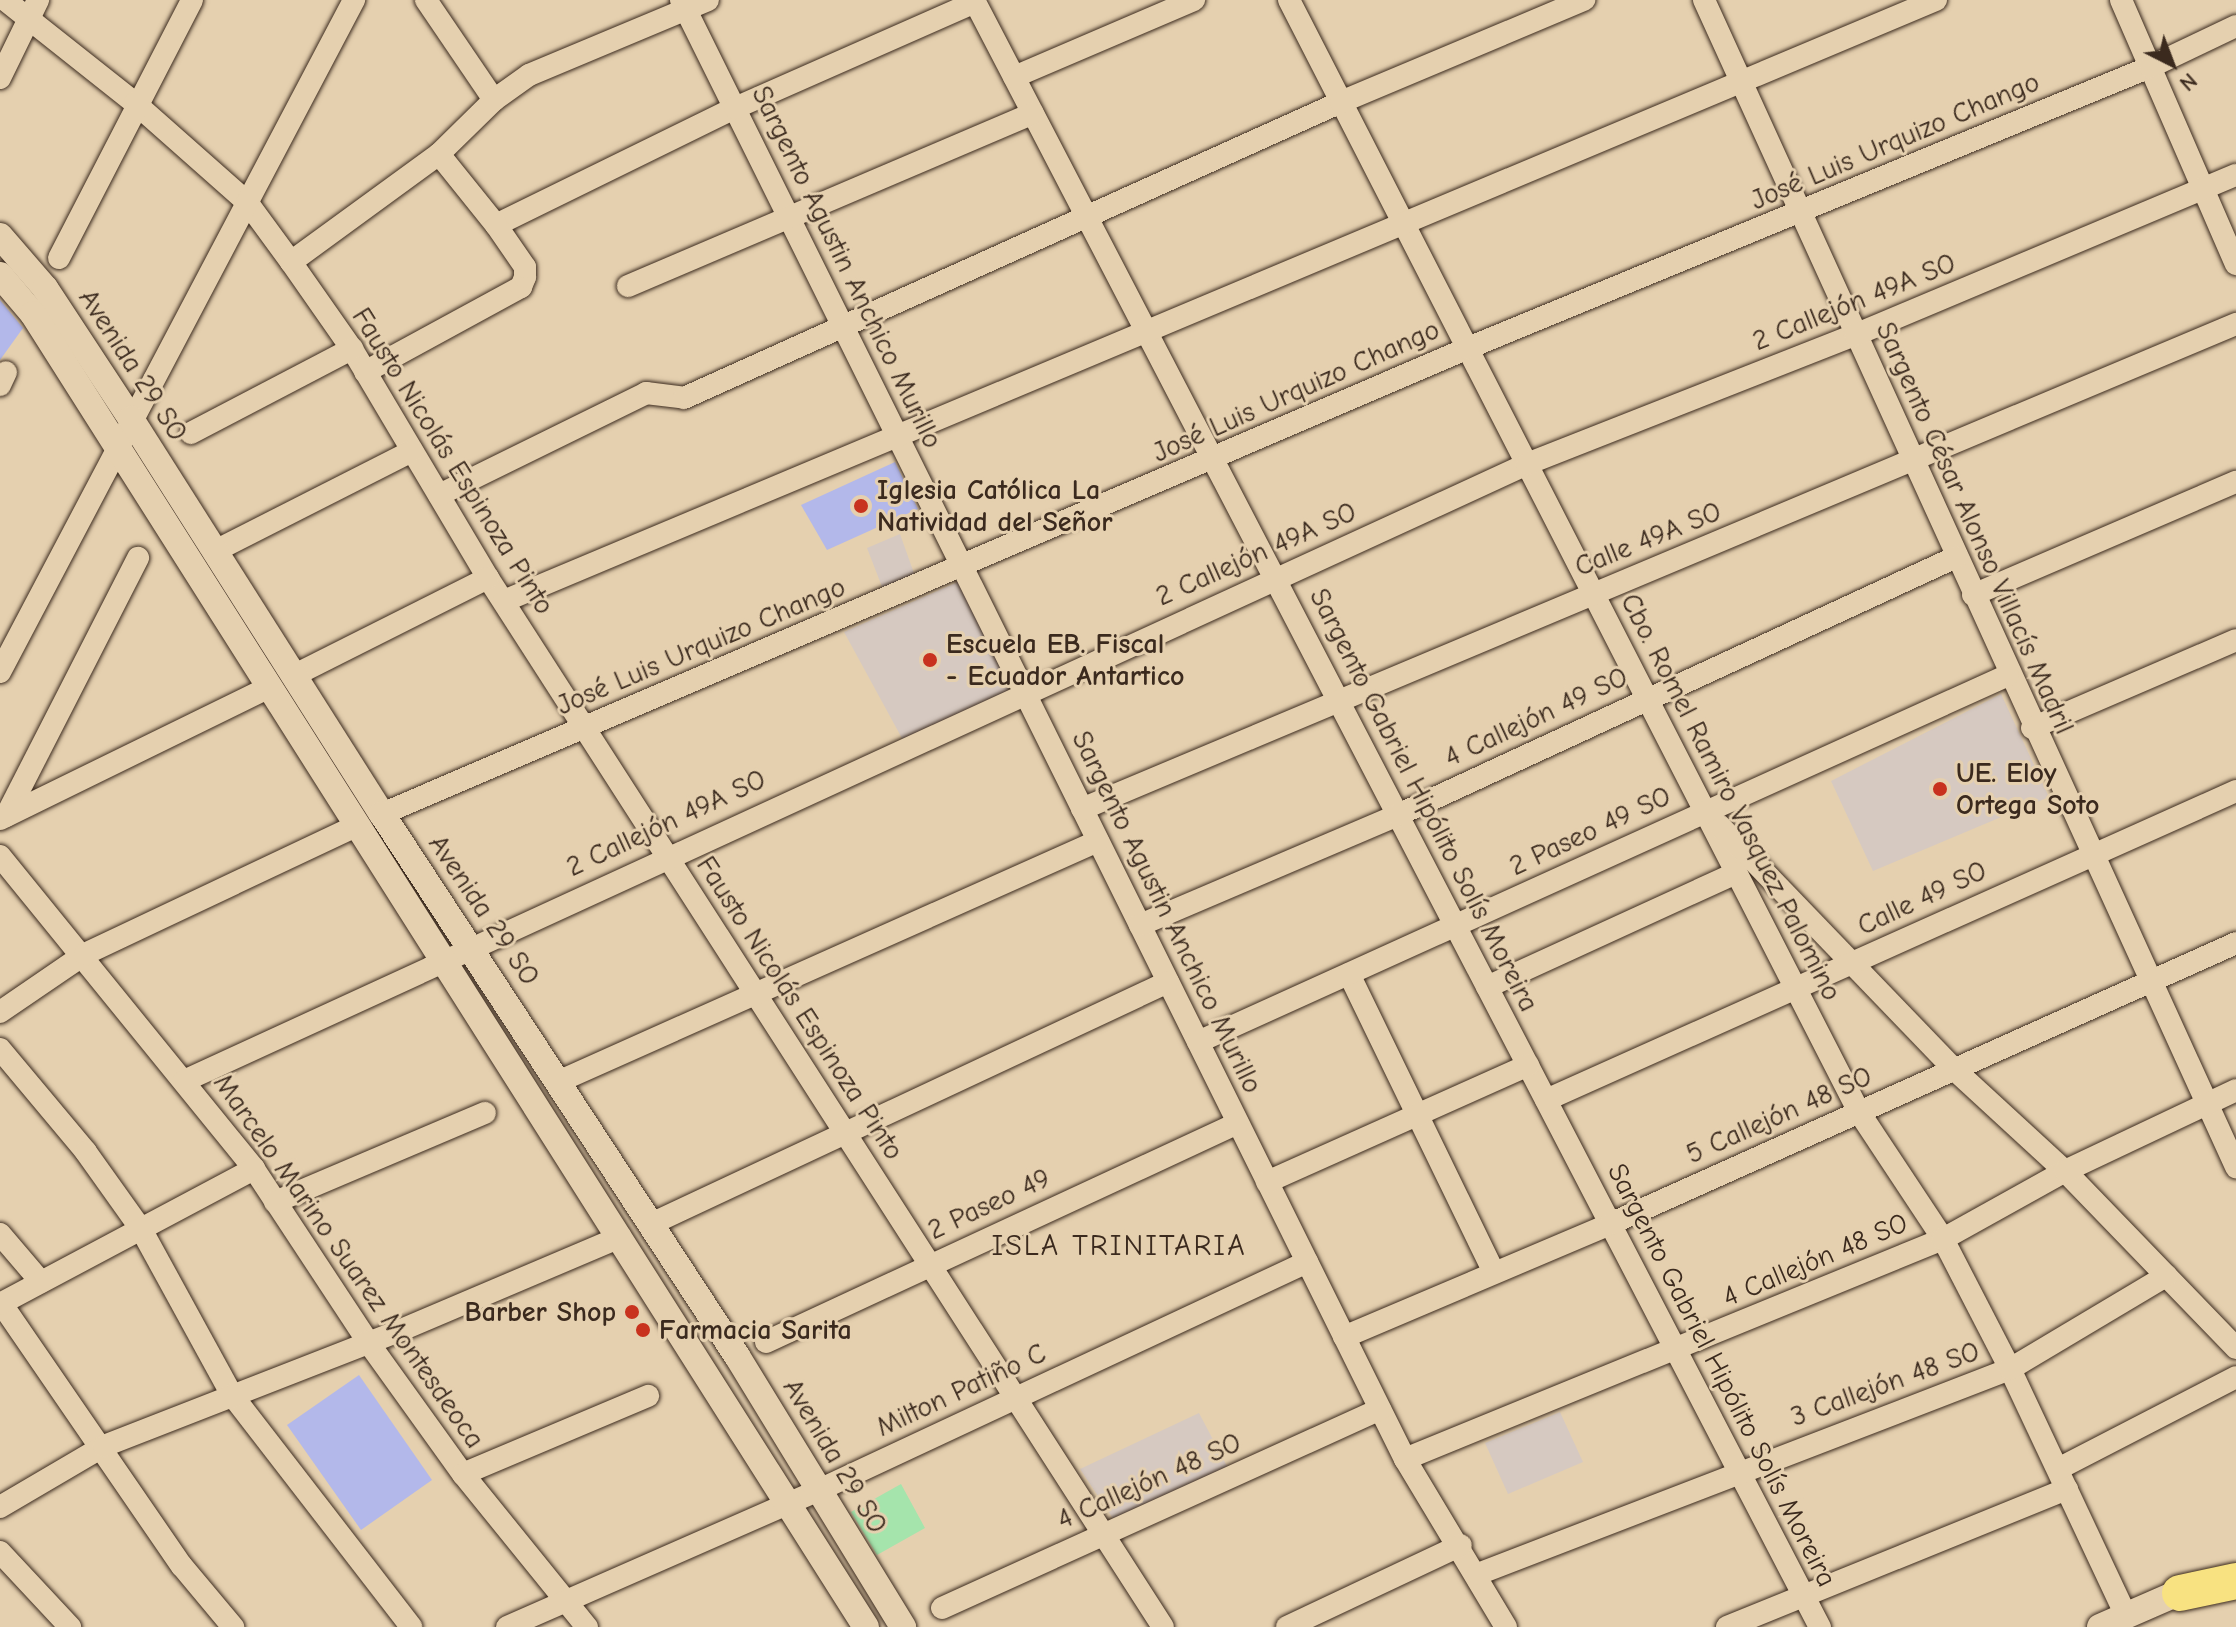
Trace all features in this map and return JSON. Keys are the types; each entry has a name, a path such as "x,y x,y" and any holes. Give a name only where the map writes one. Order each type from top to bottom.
{"highway":[{"path":"2180,1593 2236,1581"}],"street":[{"name":"Fausto Nicolás Espinoza Pinto","path":"5,0 34,9 247,202 291,262 352,349 488,578 1163,1627"},
{"path":"59,258 135,103 192,0"},
{"path":"0,672 354,0"},
{"path":"426,0 494,100"},
{"path":"291,262 439,154 494,100 568,56 683,5 708,0"},
{"path":"1014,77 1194,0"},
{"name":"Cbo. Romel Ramiro Vasquez Palomino","path":"1289,0 1859,1112 1943,1239 2010,1369 2126,1616"},
{"path":"439,495 653,390 676,401 1341,102 1584,0"},
{"name":"Sargento César Alonso Villacís Madril","path":"1704,0 2032,728 2236,1167"},
{"path":"504,601 1147,331 1402,220 1743,85 1936,0"},
{"path":"2121,0 2236,264"},
{"path":"496,225 735,108 975,1"},
{"name":"Sargento Gabriel Hipólito Solís Moreira","path":"975,1 1820,1627"},
{"name":"Sargento Agustin Anchico Murillo","path":"683,5 1405,1459 1461,1545 1506,1627"},
{"path":"0,78 34,9"},
{"name":"José Luis Urquizo Chango","path":"382,814 1213,461 1468,348 2150,67 2236,26"},
{"path":"628,286 788,214 1033,113"},
{"path":"365,372 521,287 525,267 439,154"},
{"name":"2 Callejón 49A SO","path":"184,1081 443,958 1024,691 1527,464 1855,335 2236,175"},
{"name":"Avenida 29 SO","path":"0,236 45,288 131,419 382,814 560,1081 649,1225 737,1356 903,1627"},
{"name":"Avenida 29 SO","path":"0,275 33,314 866,1627"},
{"name":"Calle 49A SO","path":"1082,809 1914,463 2236,324"},
{"path":"191,433 352,349"},
{"path":"215,551 412,451"},
{"path":"1973,595 2236,482"},
{"name":"4 Callejón 49 SO","path":"1140,925 1398,815 1956,557"},
{"path":"3,817 138,558"},
{"path":"295,675 488,578"},
{"path":"2032,728 2236,640"},
{"name":"2 Paseo 49 SO","path":"1198,1042 1456,928 1704,810 2008,675"},
{"path":"3,817 270,687"},
{"name":"Calle 49 SO","path":"1546,1100 2090,853 2236,791"},
{"path":"1704,810 1955,1070 2065,1171 2236,1348"},
{"path":"0,1012 85,954 358,825"},
{"path":"560,1081 1098,841"},
{"name":"Marcelo Marino Suarez Montesdeoca","path":"0,856 85,954 254,1169 368,1342 463,1474 587,1627"},
{"path":"1487,987 1736,873"},
{"name":"5 Callejón 48 SO","path":"1344,1337 1610,1224 2236,943"},
{"path":"1349,974 1494,1272"},
{"path":"649,1225 847,1136 1168,982"},
{"path":"0,1049 86,1152 141,1229 232,1395 411,1627"},
{"path":"1267,1182 1528,1065"},
{"name":"4 Callejón 48 SO","path":"1405,1459 1676,1351 1943,1239 2065,1171 2236,1090"},
{"path":"275,1202 485,1113"},
{"name":"2 Paseo 49","path":"766,1342 1238,1123"},
{"path":"233,1627 182,1566 104,1446 0,1304 254,1169"},
{"path":"0,1234 41,1282"},
{"path":"0,1507 104,1446 368,1342 620,1237"},
{"name":"Milton Patiño C","path":"507,1627 563,1599 817,1491 1307,1262"},
{"name":"3 Callejón 48 SO","path":"1478,1574 1738,1470 2010,1369 2166,1276"},
{"path":"1727,1627 2062,1479 2236,1377"},
{"path":"463,1474 648,1396"},
{"name":"4 Callejón 48 SO","path":"942,1608 1380,1409"},
{"path":"1287,1627 1461,1545"},
{"path":"0,1552 70,1627"},
{"path":"2100,1627 2236,1567"}],"shaded area":[{"path":"900,534 915,576 884,592 867,548"},
{"name":"Escuela EB. Fiscal - Ecuador Antartico","path":"960,581 1016,688 904,742 844,632"},
{"name":"UE. Eloy Ortega Soto","path":"2001,694 2049,797 1873,871 1831,781"},
{"path":"1560,1412 1583,1462 1508,1494 1485,1443"},
{"path":"1199,1413 1228,1468 1116,1523 1080,1469"}],"green space":[{"path":"901,1484 925,1528 877,1555 851,1512"}],"building":[{"path":"0,300 23,328 0,360"},
{"name":"Iglesia Católica La Natividad del Señor","path":"895,462 918,509 827,550 801,505"},
{"path":"359,1375 432,1480 361,1530 287,1425"}],"place":[{"name":"Iglesia Católica La Natividad del Señor","path":"861,506"},
{"name":"Escuela EB. Fiscal - Ecuador Antartico","path":"930,660"},
{"name":"UE. Eloy Ortega Soto","path":"1940,789"},
{"name":"Barber Shop","path":"632,1312"},
{"name":"Farmacia Sarita","path":"643,1330"}],"district":[{"name":"ISLA TRINITARIA","path":"1119,1246"}]}
